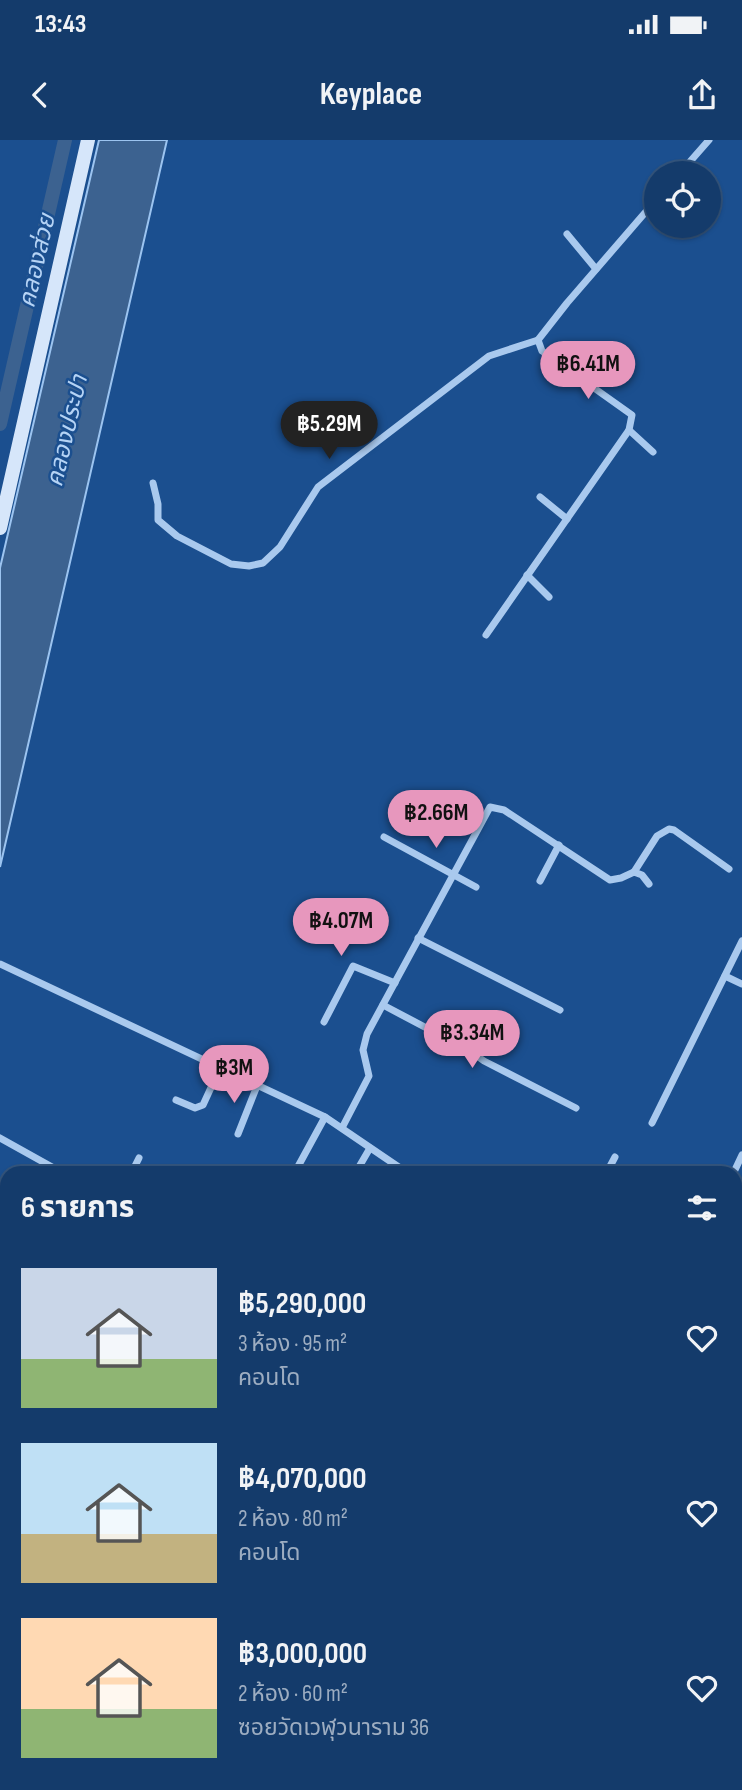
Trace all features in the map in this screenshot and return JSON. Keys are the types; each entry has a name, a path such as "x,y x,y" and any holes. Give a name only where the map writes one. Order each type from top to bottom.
{"street":[{"path":"0,528 88,140"},
{"path":"691,161 709,140"},
{"path":"153,483 158,504 158,520 177,536 231,564 249,566 263,563 280,547 318,487 489,356 538,340 644,214"},
{"path":"567,234 596,269"},
{"path":"486,635 629,430 632,415 542,351 538,340"},
{"path":"629,430 653,452"},
{"path":"540,497 566,519"},
{"path":"527,575 549,597"},
{"path":"342,1128 369,1076 363,1050 367,1034 490,807 504,810 610,880 634,872 657,836 669,829 729,869"},
{"path":"384,837 476,887"},
{"path":"540,881 559,845"},
{"path":"634,872 649,884"},
{"path":"418,938 560,1010"},
{"path":"652,1123 742,941"},
{"path":"0,964 325,1117 396,1166"},
{"path":"324,1022 353,966 394,982"},
{"path":"725,976 742,984"},
{"path":"383,1005 576,1108"},
{"path":"176,1100 195,1108 203,1105 220,1068"},
{"path":"238,1134 257,1086"},
{"path":"298,1166 325,1117"},
{"path":"0,1138 50,1166"},
{"path":"360,1166 370,1148"},
{"path":"610,1166 615,1157"},
{"path":"135,1166 139,1158"}],"water":[{"name":"คลองประปา","path":"99,140 167,140 0,867 0,568"}],"waterway":[{"name":"คลองส่วย","path":"0,424 65,140"}]}
